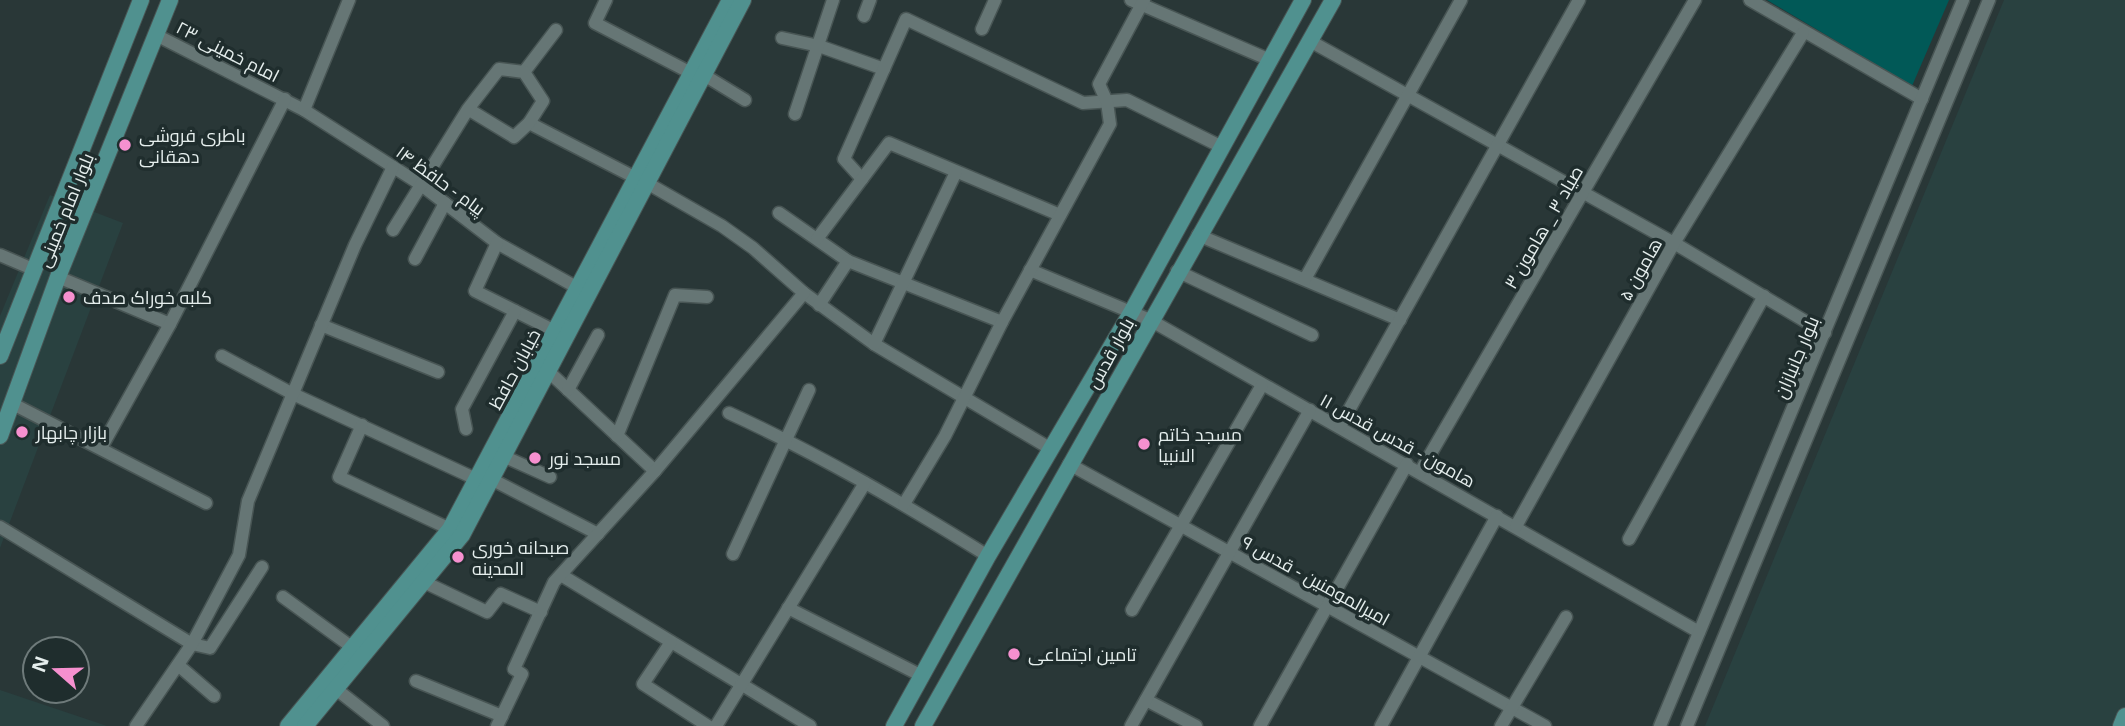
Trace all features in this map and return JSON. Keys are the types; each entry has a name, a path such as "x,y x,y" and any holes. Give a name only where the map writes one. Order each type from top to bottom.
{"main road":[{"name":"بلوار امام خمینی","path":"0,436 58,277 170,0"},
{"name":"خیابان حافظ","path":"288,726 450,530 503,456 697,74 730,0"},
{"name":"خیابان حافظ","path":"697,74 743,0"},
{"name":"بلوار قدس","path":"894,726 988,556 1132,311 1303,0"},
{"name":"بلوار قدس","path":"923,726 1177,271 1333,0"},
{"name":"بلوار امام خمینی","path":"0,356 138,1"},
{"name":"خیابان حافظ","path":"305,726 462,535 484,479 555,331 641,180"},
{"path":"2121,726 2125,716"}],"street":[{"path":"304,110 349,0"},
{"path":"606,0 595,23 745,100"},
{"path":"795,114 833,0"},
{"path":"864,16 870,0"},
{"path":"982,29 995,0"},
{"path":"1305,279 1461,0"},
{"path":"1340,426 1579,0"},
{"name":"صیاد ۳ _ هامون ۳","path":"1420,472 1695,0"},
{"path":"1750,0 1803,33 1922,99"},
{"name":"بلوار جانبازان","path":"1660,726 1963,0"},
{"path":"1687,726 1908,201 1989,0"},
{"path":"904,504 965,398 1002,322 1110,124 1107,102 1099,84 1138,2 1270,60"},
{"path":"862,179 844,159 906,19 1083,103 1127,100 1222,147"},
{"path":"524,72 556,30"},
{"name":"هامون ۵","path":"1516,526 1674,243 1803,33"},
{"name":"امام خمینی ۲۳","path":"156,35 285,99"},
{"path":"782,38 819,46 884,69"},
{"path":"1310,41 1674,243 1825,332"},
{"path":"393,230 468,109 499,69 524,72 543,100 529,123 514,137 468,109"},
{"path":"101,447 170,324 285,99"},
{"name":"پیام - حافظ ۱۴","path":"285,99 420,184 497,243 578,288"},
{"path":"529,123 641,180 722,226 753,248 819,305 874,344 1051,449"},
{"path":"817,239 889,143 1060,215"},
{"path":"136,726 192,644 239,555 248,501 321,325 393,167"},
{"path":"874,344 956,172"},
{"path":"1884,192 1908,201"},
{"path":"415,259 445,203"},
{"path":"779,213 848,261 1002,322"},
{"path":"1198,234 1400,320"},
{"path":"497,243 475,291 555,331"},
{"path":"0,255 35,270"},
{"path":"819,305 848,261"},
{"name":"هامون - قدس قدس ۱۱","path":"1030,270 1150,320 1699,632"},
{"path":"1177,271 1312,335"},
{"path":"58,277 170,324"},
{"path":"416,681 500,721 522,674 514,669 554,582 655,471 804,293"},
{"path":"617,436 675,295 707,297"},
{"path":"1629,539 1763,296"},
{"path":"466,429 462,409 516,311"},
{"path":"321,325 438,372"},
{"path":"568,390 598,335"},
{"path":"222,356 292,394 484,479 598,534"},
{"path":"548,371 655,471"},
{"path":"1132,610 1262,385"},
{"path":"733,554 809,390"},
{"path":"13,404 206,503"},
{"path":"1131,726 1310,410"},
{"path":"729,413 784,439 904,504 988,556"},
{"path":"362,425 339,477 450,530"},
{"path":"503,456 550,477"},
{"name":"امیرالمومنین - قدس ۹","path":"1069,464 1545,726"},
{"path":"1260,726 1407,464"},
{"path":"716,726 865,483"},
{"path":"1381,726 1497,516"},
{"path":"0,527 192,644 210,648 262,567"},
{"path":"561,575 810,726"},
{"path":"424,582 486,612 501,594 541,612"},
{"path":"283,597 353,648"},
{"path":"788,608 922,676"},
{"path":"1501,726 1566,617"},
{"path":"671,642 643,684 708,726"},
{"path":"178,665 214,696"},
{"path":"336,689 383,726"},
{"path":"1146,700 1196,726"}],"shaded area":[{"path":"1767,0 1949,0 1912,86"},
{"path":"2004,0 2125,0 2125,726 1705,726"},
{"name":"بازار چابهار","path":"50,195 123,223 0,548 0,316"},
{"path":"0,690 21,697 21,705 45,705 107,726 0,726"}],"place":[{"name":"باطری فروشی دهقانى","path":"125,145"},
{"name":"کلبه خوراک صدف","path":"69,297"},
{"name":"بازار چابهار","path":"22,432"},
{"name":"مسجد خاتم الانبیا","path":"1144,444"},
{"name":"مسجد نور","path":"535,458"},
{"name":"صبحانه خوری المدینه","path":"458,557"},
{"name":"تامین اجتماعی","path":"1014,654"}]}
